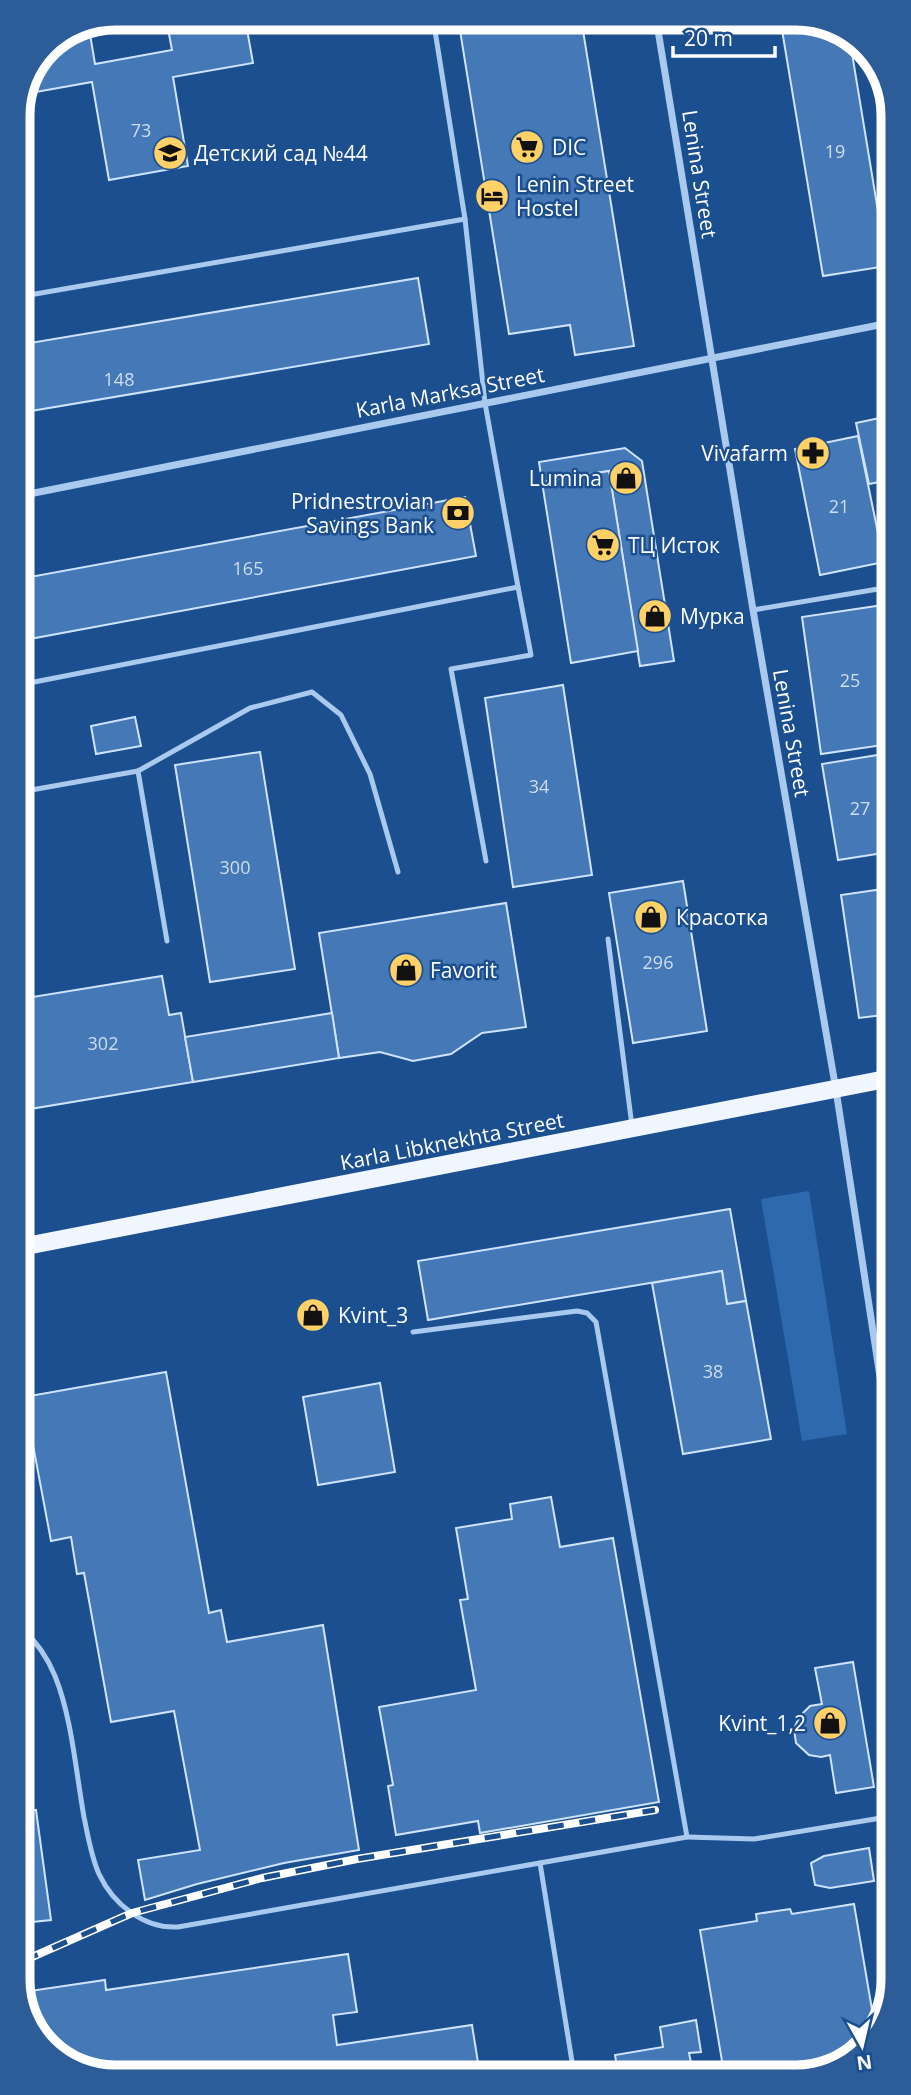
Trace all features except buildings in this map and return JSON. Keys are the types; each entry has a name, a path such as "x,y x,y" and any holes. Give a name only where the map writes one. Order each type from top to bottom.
{"main road":[{"name":"Karla Libknekhta Street","path":"30,1245 881,1080"}],"street":[{"name":"Lenina Street","path":"658,30 753,610 836,1090 881,1383"},
{"name":"Karla Marksa Street","path":"30,494 881,325"}],"lane":[{"path":"435,30 465,219 485,403 531,655 451,669 486,861"},
{"path":"30,295 465,219"},
{"path":"30,683 518,587"},
{"path":"753,610 881,589"},
{"path":"30,790 138,771 250,708 312,692 341,715 370,774 398,872"},
{"path":"138,771 167,941"},
{"path":"608,939 633,1129"},
{"path":"413,1332 577,1311 587,1313 597,1322 687,1837"},
{"path":"30,1638 40,1649 55,1676 67,1719 89,1846 98,1873 118,1901 149,1924 163,1928 687,1837 754,1839 881,1818"},
{"path":"540,1863 573,2065"}],"shaded area":[{"path":"809,1191 847,1434 802,1441 761,1199"}],"railway":[{"path":"30,1958 132,1913 262,1878 357,1859 655,1810"}],"place":[{"name":"DIC","path":"527,147"},
{"name":"Детский сад №44","path":"170,153"},
{"name":"Lenin Street Hostel","path":"492,196"},
{"name":"Vivafarm","path":"813,453"},
{"name":"Lumina","path":"626,478"},
{"name":"Pridnestrovian Savings Bank","path":"458,513"},
{"name":"ТЦ Исток","path":"603,545"},
{"name":"Мурка","path":"655,616"},
{"name":"Красотка","path":"651,917"},
{"name":"Favorit","path":"406,970"},
{"name":"Kvint_3","path":"313,1315"},
{"name":"Kvint_1,2","path":"830,1723"}]}
